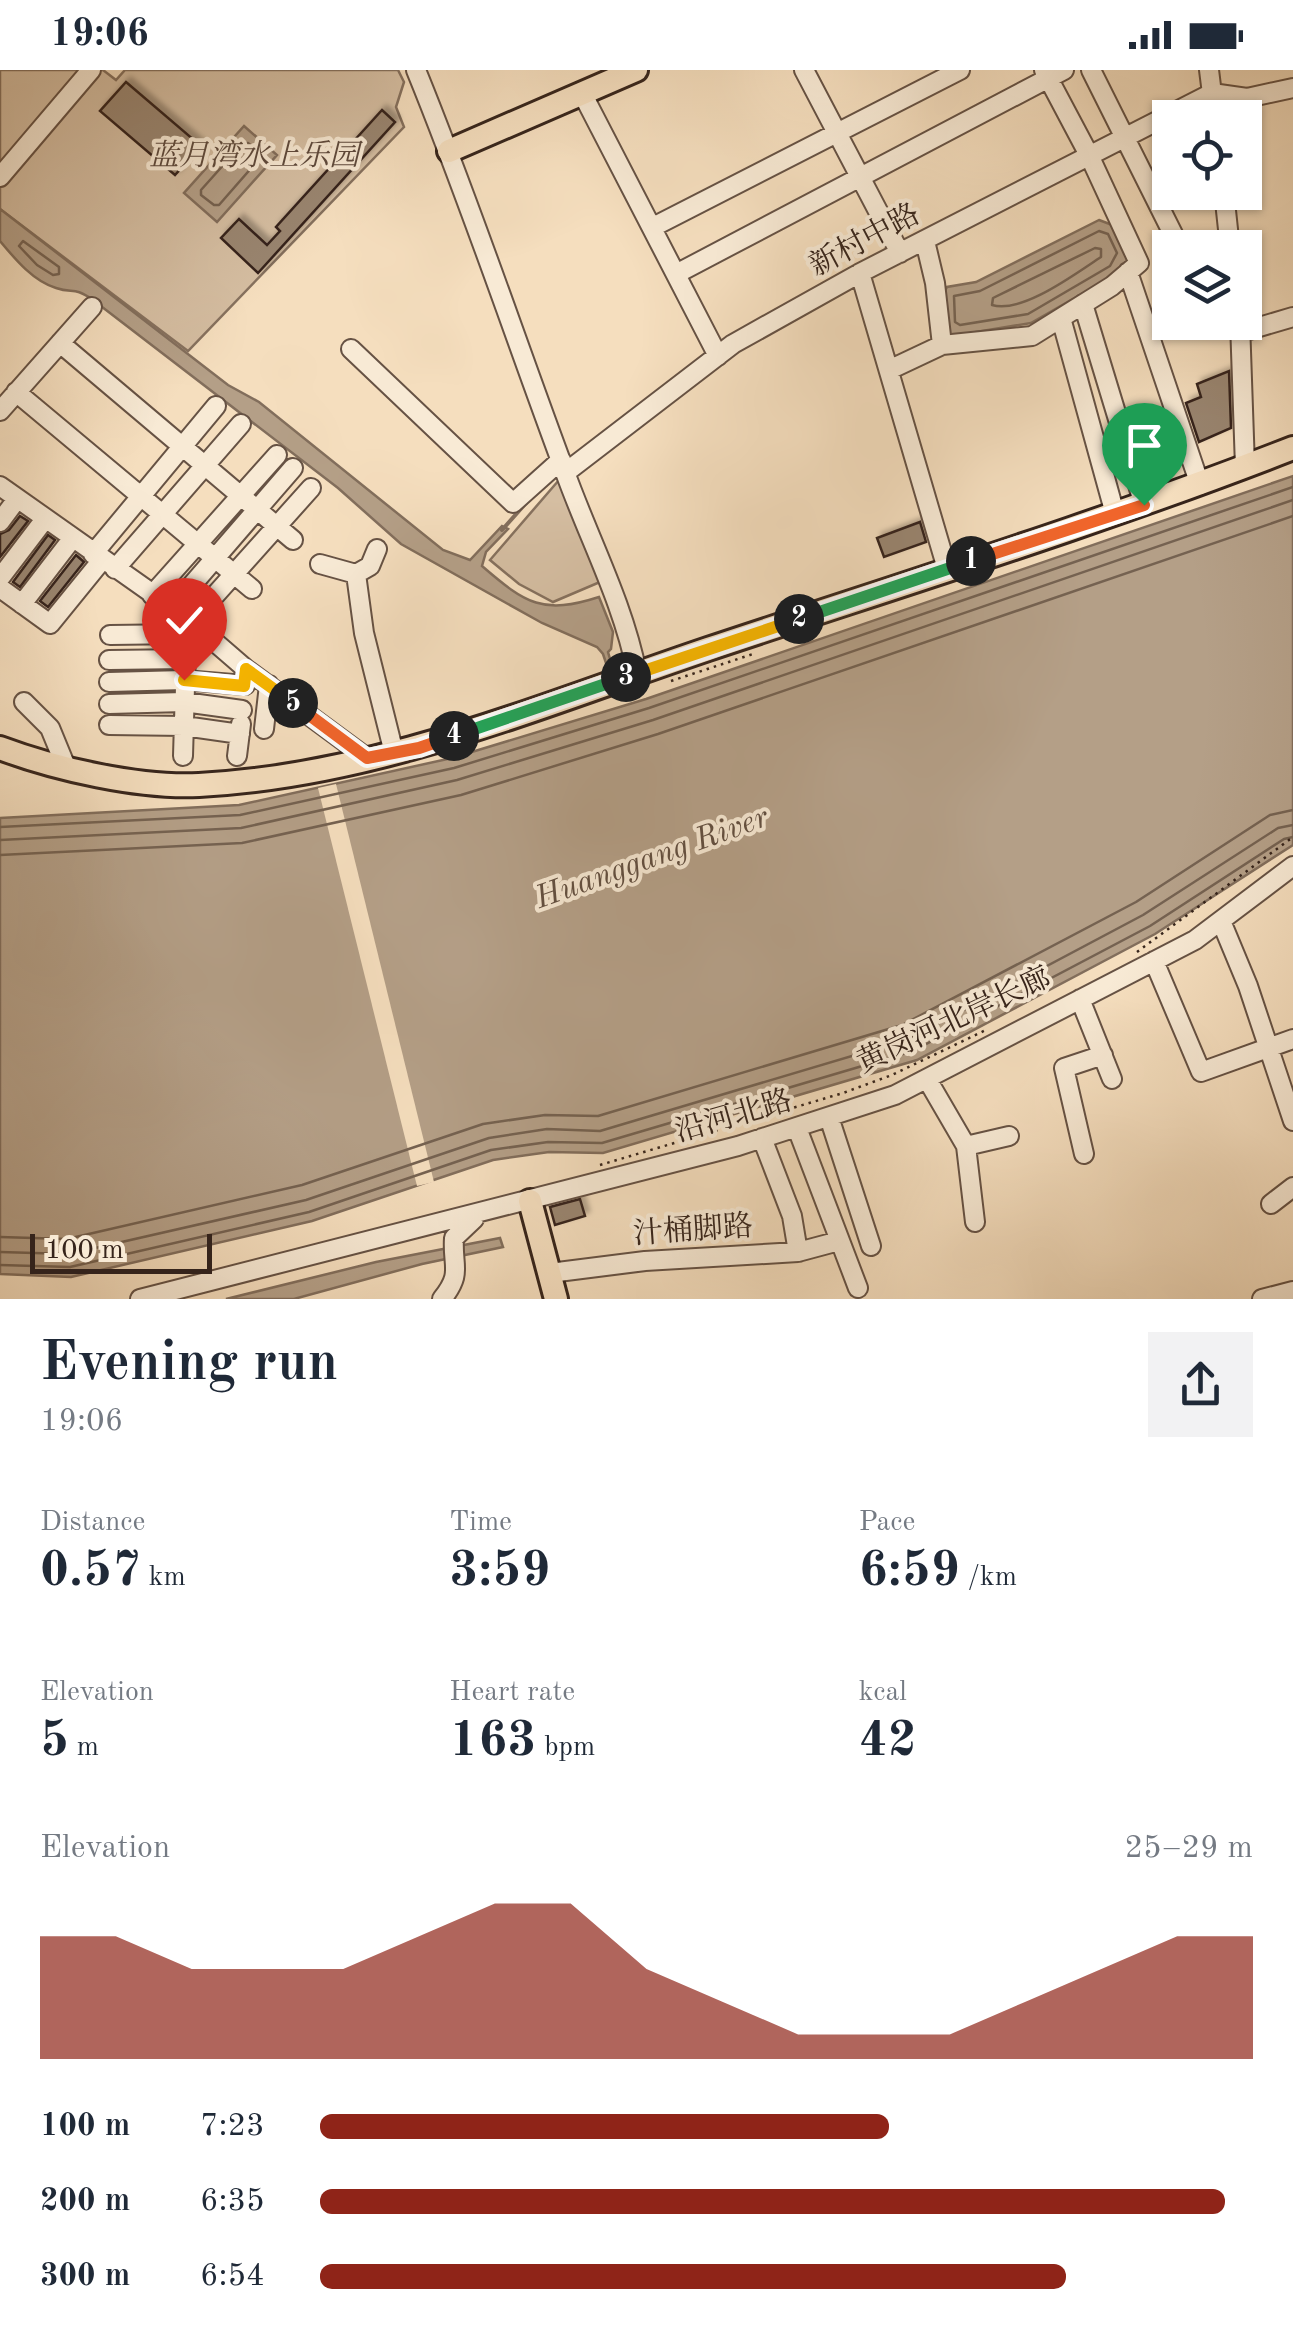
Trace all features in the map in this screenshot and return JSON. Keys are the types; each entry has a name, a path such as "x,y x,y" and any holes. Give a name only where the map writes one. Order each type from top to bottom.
{"main road":[{"path":"449,150 636,70"},
{"path":"0,748 33,760 115,778 197,785 279,776 419,748 1144,505 1293,448"},
{"path":"530,1201 556,1299"}],"street":[{"path":"0,177 91,70"},
{"path":"416,70 449,150 563,466 628,628 637,673"},
{"path":"804,70 900,254"},
{"path":"653,227 960,70"},
{"path":"1092,70 1171,230"},
{"path":"1209,70 1213,100"},
{"path":"676,274 1052,73 1139,263 1032,336 942,345 888,370"},
{"path":"1212,93 1247,98 1293,88"},
{"path":"582,92 718,356"},
{"name":"新村中路","path":"352,349 513,503 733,344 860,273 1212,93"},
{"path":"924,240 935,283 942,345"},
{"path":"1128,272 1200,485"},
{"path":"860,273 947,569"},
{"path":"1082,304 1144,505"},
{"path":"0,411 92,307"},
{"path":"1262,323 1293,317"},
{"path":"1060,318 1116,514"},
{"path":"1240,340 1245,467"},
{"path":"60,344 293,540"},
{"path":"16,392 252,589"},
{"path":"0,588 50,624 103,561 141,496 216,406"},
{"path":"103,561 162,514 242,424"},
{"path":"152,595 276,455"},
{"path":"183,756 184,620 214,558 293,468"},
{"path":"0,486 152,595 245,677"},
{"path":"110,635 184,620 234,574 311,488"},
{"path":"0,522 17,498"},
{"path":"0,578 45,519"},
{"path":"22,604 72,539"},
{"path":"320,564 356,574 370,566 377,549"},
{"path":"356,574 364,633 394,752"},
{"path":"109,660 185,658"},
{"path":"238,756 245,677"},
{"path":"109,682 245,677 269,685 367,758"},
{"path":"264,728 269,685"},
{"path":"24,702 50,728 66,767"},
{"path":"109,704 184,702 242,710"},
{"path":"110,725 184,726 240,734"},
{"name":"沿河北路","path":"140,1299 530,1201 797,1128 895,1095 1195,940 1293,866"},
{"path":"1221,921 1270,1048 1293,1121"},
{"path":"1154,961 1201,1072 1293,1039"},
{"path":"1080,999 1112,1079"},
{"path":"1084,1154 1064,1068 1104,1055"},
{"path":"927,1079 966,1146 975,1222"},
{"path":"829,1117 870,1246"},
{"path":"797,1128 858,1288"},
{"path":"966,1146 1009,1136"},
{"path":"762,1138 792,1216 798,1252"},
{"path":"1271,1204 1293,1187"},
{"path":"442,1299 454,1284 454,1238 479,1214"},
{"name":"汁桶脚路","path":"550,1273 644,1261 798,1252 839,1241"},
{"path":"1262,1299 1293,1291"}],"path":[{"path":"1124,960 1293,837"},
{"name":"黄岗河北岸长廊","path":"595,1166 843,1093 892,1075 992,1027"}],"green space":[{"name":"蓝月湾水上乐园","path":"0,70 103,70 116,80 125,70 398,70 404,82 396,107 404,127 188,351 0,209"},
{"path":"559,480 600,582 553,602 519,584 490,560"}],"water":[{"path":"244,126 277,155 217,222 184,193"},
{"path":"0,209 228,385 259,402 443,550 470,560 502,526 508,529 486,552 482,566 511,589 549,605 599,597 613,632 608,652 615,676 611,678 597,647 542,623 401,544 338,488 93,300 48,285 32,275 0,241"},
{"path":"1099,220 1115,226 1130,256 1118,273 1031,323 946,337 941,297 947,287 976,282"},
{"name":"Huanggang River","path":"1293,476 1293,845 1155,934 917,1060 603,1153 549,1152 493,1160 312,1221 71,1277 0,1274 0,818 239,805 452,758 646,699"},
{"path":"500,1238 503,1247 422,1264 294,1299 226,1299 376,1262"}],"pier":[{"path":"336,784 434,1182 417,1186 318,788"}],"building":[{"path":"126,82 201,146 175,175 100,111"},
{"path":"382,110 395,122 258,273 221,238 239,219 267,245 280,231 276,227"},
{"path":"1229,371 1231,428 1199,442 1186,403 1201,397 1197,384"},
{"path":"20,516 28,521 0,557 0,534 9,530"},
{"path":"920,522 926,542 884,557 877,538"},
{"path":"48,535 55,540 20,587 13,582"},
{"path":"76,555 84,562 48,607 40,601"},
{"path":"580,1199 585,1216 555,1225 550,1207"}],"waterway":[{"path":"502,530 526,503"}],"route":[{"path":"184,680 244,686 246,669 367,758 419,748 1144,505"}]}
